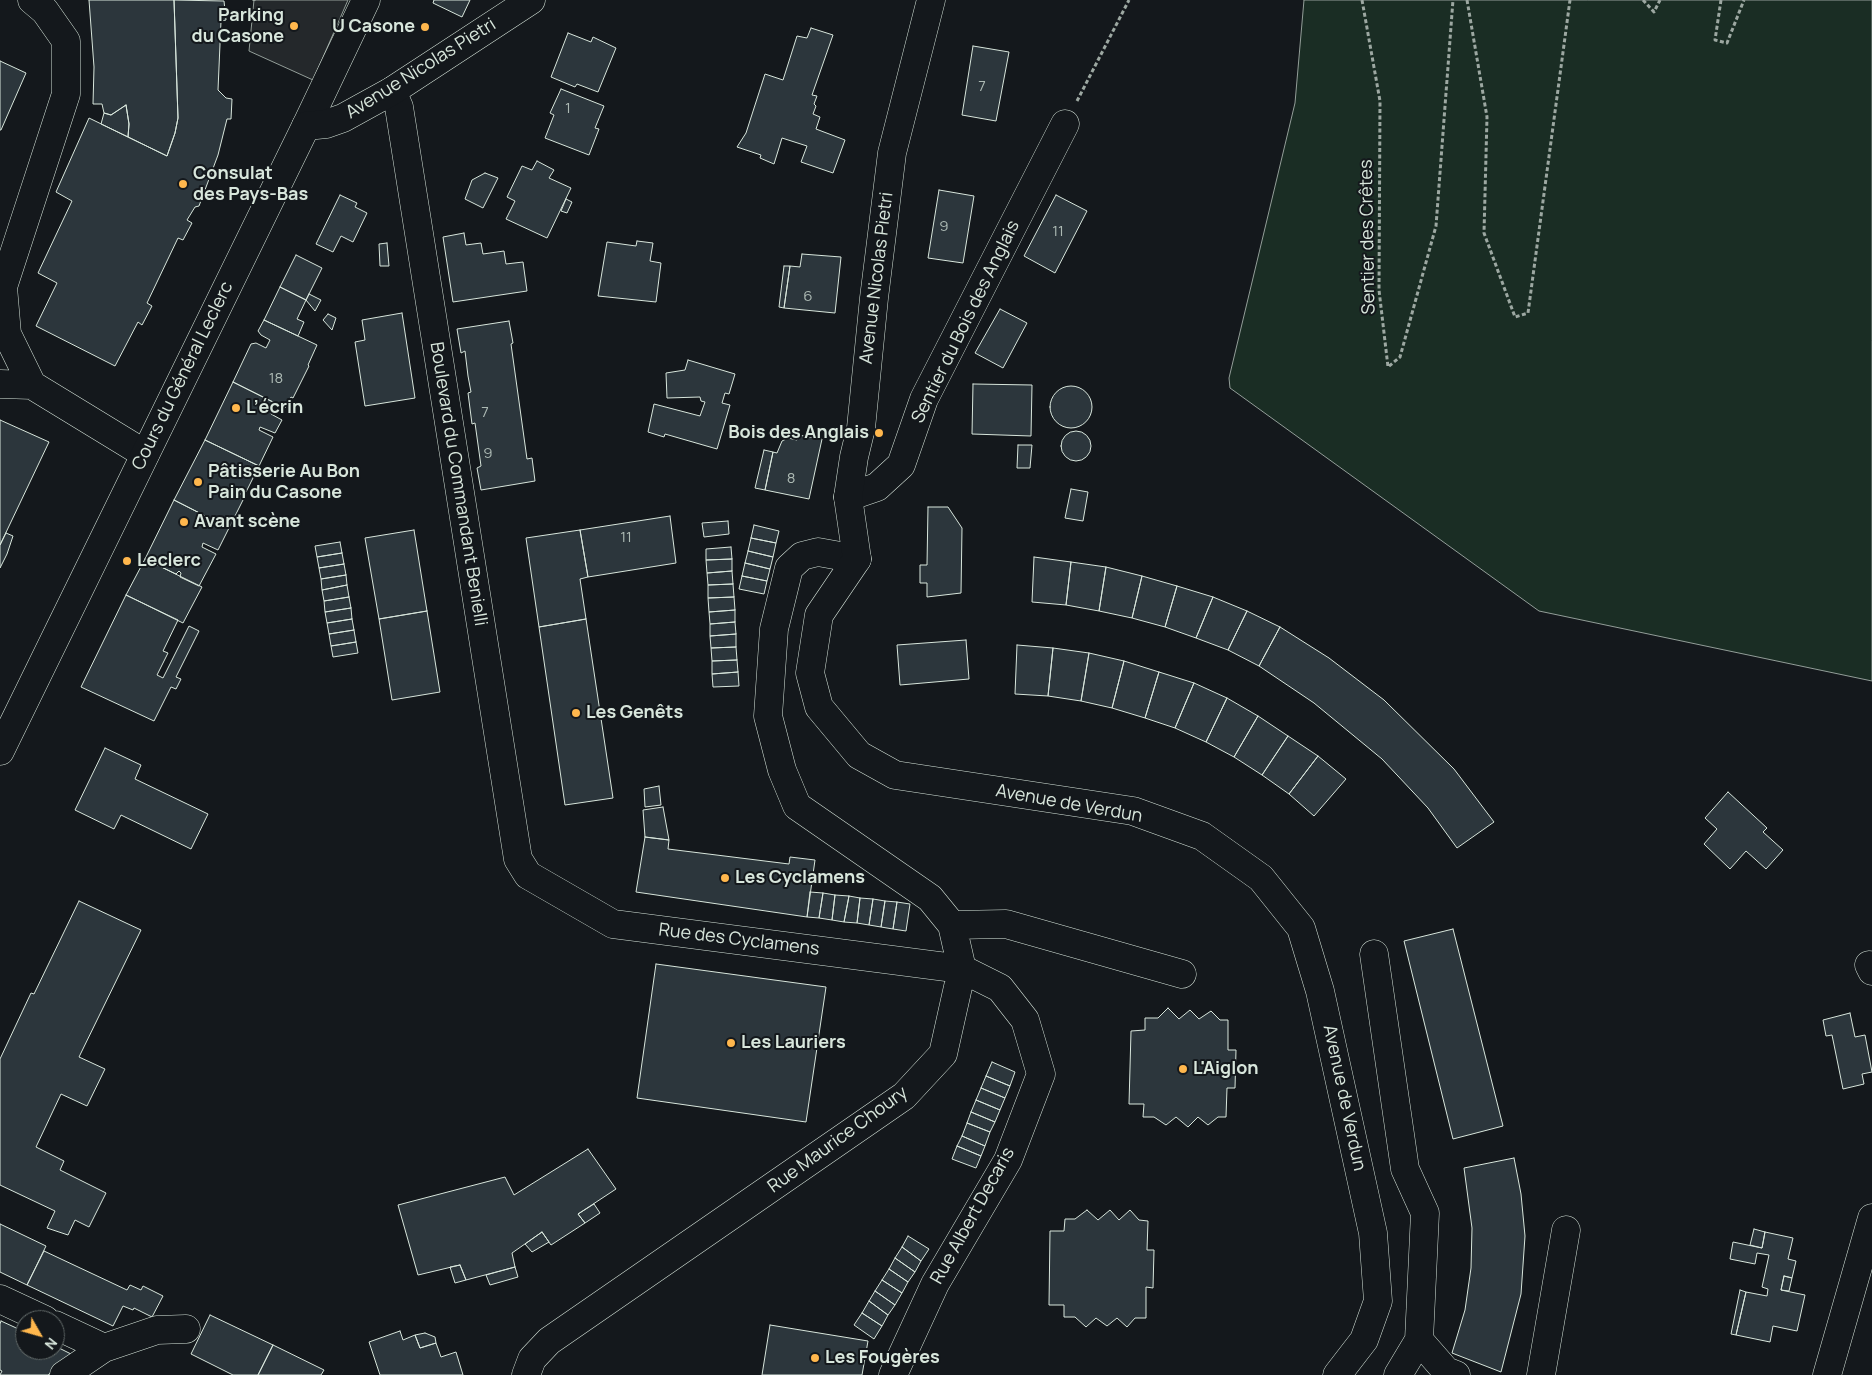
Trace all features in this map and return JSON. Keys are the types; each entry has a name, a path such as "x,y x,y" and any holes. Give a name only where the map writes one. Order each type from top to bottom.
{"street":[{"path":"32,0 45,11 66,40 66,94 3,287 7,334 32,385"},
{"name":"Cours du Général Leclerc","path":"0,750 366,0"},
{"name":"Avenue Nicolas Pietri","path":"306,126 326,124 344,118 392,90 532,0"},
{"name":"Avenue Nicolas Pietri","path":"857,559 848,497 854,457 861,428 874,298 892,153 931,0"},
{"name":"Boulevard du Commandant Benielli","path":"392,90 399,107 402,124 518,859 528,875"},
{"name":"Sentier du Bois des Anglais","path":"848,497 877,486 901,465 924,399 1065,124"},
{"path":"0,384 32,385 145,454"},
{"name":"Rue Maurice Choury","path":"526,1375 532,1359 550,1341 904,1096 943,1054 962,968 952,925 930,898 797,806 779,761 768,716 774,629 789,568 802,556 818,552 857,559"},
{"name":"Avenue de Verdun","path":"857,559 819,615 810,674 819,707 859,755 895,775 1133,811 1202,836 1261,878 1302,928 1320,991 1373,1233 1378,1301 1364,1340 1337,1375"},
{"name":"Rue des Cyclamens","path":"528,875 613,924 962,968"},
{"path":"952,925 1006,924 1182,974"},
{"path":"1374,954 1405,1168 1425,1213 1419,1340 1398,1375"},
{"name":"Rue Albert Decaris","path":"893,1375 935,1284 1008,1160 1041,1074 1025,1020 1000,988 962,968"},
{"path":"1827,1375 1872,1218"},
{"path":"1541,1375 1566,1230"},
{"path":"0,1299 24,1310"},
{"path":"64,1375 104,1348 156,1330 186,1329"},
{"path":"65,1330 104,1348"},
{"path":"1419,1340 1446,1371 1456,1375"}],"path":[{"path":"1065,124 1129,0"},
{"name":"Sentier des Crêtes","path":"1362,0 1380,101 1379,290 1388,367 1400,357 1436,226 1453,0"},
{"path":"1467,0 1487,117 1484,233 1515,317 1528,313 1570,0"},
{"path":"1643,0 1654,12 1660,0"},
{"path":"1721,0 1715,40 1727,43 1744,0"}],"green space":[{"path":"1304,0 1872,0 1872,681 1539,611 1230,388 1229,378 1295,103"}],"shaded area":[{"name":"Parking du Casone","path":"254,0 348,0 313,80 249,51"}],"building":[{"path":"89,0 174,0 178,118 167,156 128,137 129,124 126,105 111,115 104,113 102,104 93,104 94,67"},
{"path":"174,0 224,1 226,20 221,21 218,90 226,98 232,99 231,119 227,119 218,155 199,206 195,207 187,220 192,223 183,240 178,238 147,303 152,306 142,325 138,322 115,366 36,326 57,283 38,273 72,201 56,192 89,118 167,156 178,118"},
{"path":"434,0 470,0 462,17 433,3"},
{"path":"811,28 833,35 812,95 817,96 813,114 820,117 816,129 845,140 833,173 801,162 807,146 782,138 774,164 760,158 761,155 737,147 746,133 765,74 783,80 797,36 807,38"},
{"path":"568,33 591,42 593,37 616,48 598,92 577,84 575,87 551,77"},
{"path":"973,46 1009,52 996,121 962,115"},
{"path":"0,61 26,73 1,130 0,130"},
{"path":"561,89 604,106 595,128 599,129 589,155 545,138 554,115 550,113"},
{"path":"126,105 129,124 128,137 101,124 104,113 111,115"},
{"path":"537,161 554,170 549,178 571,188 547,238 506,219 515,201 507,197 522,166 532,170"},
{"path":"485,173 498,178 483,208 465,199 472,180"},
{"path":"939,190 974,196 963,263 928,258"},
{"path":"340,195 357,203 355,207 367,213 353,242 341,236 333,252 316,244"},
{"path":"1056,195 1087,211 1055,273 1024,256"},
{"path":"566,199 572,202 567,213 561,211"},
{"path":"464,233 466,245 481,243 483,254 504,251 506,264 523,262 527,291 453,302 443,237"},
{"path":"637,241 653,243 650,261 661,263 656,302 598,296 607,242 636,246"},
{"path":"387,243 389,266 380,266 379,244"},
{"path":"802,254 841,257 835,313 784,308 790,266 800,267"},
{"path":"296,255 322,268 306,300 280,287"},
{"path":"784,266 790,266 784,308 779,307"},
{"path":"280,287 306,300 297,319 304,322 298,336 264,320"},
{"path":"309,294 321,300 315,311 306,300"},
{"path":"1000,309 1027,323 1003,368 975,353"},
{"path":"402,313 415,398 365,406 355,342 365,340 362,320"},
{"path":"328,314 336,318 332,330 323,320"},
{"path":"264,320 317,345 293,398 291,397 285,408 233,382 251,344 256,343 266,348 270,340 258,331"},
{"path":"509,321 527,459 532,458 535,481 481,490 477,468 481,466 475,423 472,424 468,393 471,392 465,351 461,353 457,329"},
{"path":"688,360 735,374 729,394 725,393 722,403 730,405 717,449 665,434 664,437 648,432 654,404 700,416 705,402 701,401 700,397 667,398 666,373 685,370"},
{"path":"233,382 275,403 271,414 282,420 275,433 260,427 259,430 273,437 259,466 205,440"},
{"path":"973,384 1032,385 1031,436 972,434"},
{"path":"1075,386 1083,389 1089,395 1092,407 1089,419 1083,425 1067,428 1059,425 1053,419 1050,403 1053,395 1059,389"},
{"path":"0,420 49,442 0,545"},
{"path":"1076,431 1087,435 1091,446 1087,457 1076,461 1065,457 1061,446 1065,435"},
{"path":"798,435 822,439 809,499 765,490 773,452 777,453 782,441 788,438 797,440"},
{"path":"205,440 259,466 246,492 231,486 230,489 245,496 229,528 174,500"},
{"path":"1018,445 1032,445 1030,468 1017,468"},
{"path":"764,450 773,452 765,490 755,488"},
{"path":"1071,489 1088,492 1083,521 1065,518"},
{"path":"174,500 229,528 218,550 203,543 202,547 216,554 199,586 180,577 181,573 179,571 176,574 145,559"},
{"path":"928,507 948,507 962,528 961,593 927,597 927,583 920,583 920,565 927,565"},
{"path":"670,516 676,563 588,577 580,530"},
{"path":"728,521 729,534 704,537 702,523"},
{"path":"754,525 779,531 776,543 751,538"},
{"path":"414,530 427,611 379,619 365,538"},
{"path":"580,530 588,577 580,579 586,619 539,627 526,538"},
{"path":"6,533 13,536 0,568 0,545"},
{"path":"751,538 776,543 773,557 748,551"},
{"path":"340,542 342,553 317,557 315,546"},
{"path":"731,547 732,559 706,560 706,549"},
{"path":"748,551 773,557 770,569 745,563"},
{"path":"342,553 344,564 319,568 317,557"},
{"path":"1034,557 1071,562 1066,605 1032,602"},
{"path":"145,559 202,587 183,623 126,595"},
{"path":"732,559 732,571 707,573 706,560"},
{"path":"1071,562 1106,567 1099,611 1066,605"},
{"path":"745,563 770,569 767,581 742,576"},
{"path":"344,564 346,575 321,579 319,568"},
{"path":"1106,567 1142,576 1132,618 1099,611"},
{"path":"732,571 733,584 708,585 707,573"},
{"path":"346,575 347,585 322,590 321,579"},
{"path":"742,576 767,581 764,594 739,589"},
{"path":"1142,576 1177,586 1165,627 1132,618"},
{"path":"733,584 734,597 708,598 708,585"},
{"path":"347,585 349,597 324,601 322,590"},
{"path":"1177,586 1213,597 1196,638 1165,627"},
{"path":"126,595 178,620 163,651 168,653 157,675 163,678 189,626 199,631 176,677 181,679 176,689 171,687 154,721 81,687"},
{"path":"349,597 351,608 325,612 324,601"},
{"path":"734,597 735,610 709,612 708,598"},
{"path":"1213,597 1247,611 1228,650 1196,638"},
{"path":"351,608 352,619 327,623 325,612"},
{"path":"735,610 735,622 710,624 709,612"},
{"path":"427,611 440,692 392,700 379,619"},
{"path":"1247,611 1280,627 1259,666 1228,650"},
{"path":"352,619 354,630 329,634 327,623"},
{"name":"Les Genêts","path":"586,619 613,798 565,805 539,627"},
{"path":"735,622 736,634 710,636 710,624"},
{"path":"1280,627 1329,658 1384,700 1454,769 1494,822 1457,848 1428,808 1382,759 1314,703 1259,666"},
{"path":"354,630 356,642 331,646 329,634"},
{"path":"736,634 736,647 711,648 710,636"},
{"path":"966,640 969,679 900,685 897,645"},
{"path":"356,642 358,653 333,657 331,646"},
{"path":"1017,645 1053,648 1048,696 1015,694"},
{"path":"736,647 737,660 712,661 711,648"},
{"path":"1053,648 1089,653 1081,701 1048,696"},
{"path":"1089,653 1124,661 1112,708 1081,701"},
{"path":"737,660 738,672 712,674 712,661"},
{"path":"1124,661 1159,672 1145,718 1112,708"},
{"path":"738,672 739,686 713,687 712,674"},
{"path":"1159,672 1194,683 1175,728 1145,718"},
{"path":"1194,683 1227,698 1206,742 1175,728"},
{"path":"1227,698 1258,716 1234,757 1206,742"},
{"path":"1258,716 1288,736 1262,775 1234,757"},
{"path":"1288,736 1318,756 1289,794 1262,775"},
{"path":"105,748 141,765 135,779 208,814 191,849 121,815 114,829 75,810"},
{"path":"1318,756 1346,779 1314,816 1289,794"},
{"path":"659,786 661,805 645,807 644,789"},
{"path":"1728,792 1767,828 1763,832 1783,850 1766,869 1746,851 1730,869 1704,844 1717,829 1705,818"},
{"path":"663,807 669,840 645,837 643,810"},
{"name":"Les Cyclamens","path":"645,837 669,840 668,849 789,864 790,857 815,860 807,917 636,892"},
{"path":"810,892 823,893 819,918 807,917"},
{"path":"823,893 835,895 832,920 819,918"},
{"path":"835,895 849,896 844,922 832,920"},
{"path":"849,896 860,898 857,923 844,922"},
{"path":"860,898 873,899 869,925 857,923"},
{"path":"873,899 885,901 881,927 869,925"},
{"path":"79,901 141,930 79,1057 105,1069 87,1106 61,1094 36,1147 64,1161 60,1170 106,1193 89,1227 75,1220 68,1235 47,1228 55,1211 0,1185 0,1059 31,993 34,994"},
{"path":"885,901 897,902 893,929 881,927"},
{"path":"897,902 910,904 906,931 893,929"},
{"path":"1453,929 1503,1126 1453,1139 1404,941"},
{"name":"Les Lauriers","path":"656,964 826,987 806,1122 637,1098"},
{"name":"L'Aiglon","path":"1168,1008 1179,1019 1190,1010 1199,1019 1211,1011 1220,1020 1228,1020 1228,1050 1236,1050 1235,1088 1227,1088 1226,1117 1218,1117 1208,1125 1198,1117 1188,1127 1176,1117 1166,1125 1154,1117 1143,1117 1144,1104 1129,1104 1131,1031 1145,1030 1145,1018 1158,1018"},
{"path":"1850,1013 1855,1037 1865,1035 1872,1072 1862,1074 1864,1084 1843,1089 1832,1035 1826,1036 1823,1020"},
{"path":"992,1062 1015,1072 1010,1086 986,1076"},
{"path":"986,1076 1010,1086 1005,1098 981,1088"},
{"path":"981,1088 1005,1098 1000,1110 976,1100"},
{"path":"976,1100 1000,1110 995,1122 971,1112"},
{"path":"971,1112 995,1122 990,1132 967,1123"},
{"path":"967,1123 990,1132 985,1146 962,1136"},
{"path":"962,1136 985,1146 981,1156 957,1146"},
{"path":"957,1146 981,1156 976,1168 952,1159"},
{"path":"588,1149 616,1189 578,1214 585,1223 551,1245 542,1232 512,1253 515,1267 466,1280 460,1265 418,1275 398,1205 505,1177 514,1195"},
{"path":"1514,1158 1521,1194 1525,1236 1521,1294 1501,1372 1452,1353 1465,1310 1471,1268 1472,1228 1464,1168"},
{"path":"594,1204 600,1213 585,1223 578,1214"},
{"path":"1087,1210 1098,1220 1110,1210 1119,1220 1130,1210 1139,1220 1148,1221 1147,1250 1154,1250 1153,1288 1146,1287 1146,1318 1135,1318 1127,1327 1117,1318 1107,1326 1096,1318 1086,1327 1075,1317 1064,1317 1064,1305 1049,1305 1050,1231 1064,1231 1065,1219 1075,1219"},
{"path":"0,1224 46,1246 27,1285 0,1272"},
{"path":"1754,1229 1765,1232 1762,1248 1750,1245"},
{"path":"542,1232 549,1242 532,1252 525,1244"},
{"path":"1765,1232 1793,1238 1788,1259 1796,1261 1792,1278 1784,1276 1781,1290 1805,1295 1797,1331 1773,1326 1770,1342 1736,1335 1746,1292 1767,1296 1768,1289 1762,1287 1769,1255 1757,1253 1755,1264 1730,1259 1733,1242 1762,1248"},
{"path":"908,1236 929,1249 921,1261 902,1247"},
{"path":"902,1247 921,1261 915,1272 895,1258"},
{"path":"44,1251 127,1290 130,1285 141,1290 143,1286 163,1296 152,1317 134,1308 133,1310 123,1306 113,1326 27,1285"},
{"path":"895,1258 915,1272 908,1282 889,1269"},
{"path":"460,1265 466,1280 455,1283 450,1267"},
{"path":"515,1267 518,1277 490,1285 486,1275"},
{"path":"889,1269 908,1282 902,1293 882,1280"},
{"path":"1784,1276 1792,1278 1789,1291 1781,1290"},
{"path":"882,1280 902,1293 895,1305 875,1291"},
{"path":"1740,1290 1746,1292 1736,1335 1731,1334"},
{"path":"875,1291 895,1305 888,1315 869,1301"},
{"path":"869,1301 888,1315 882,1326 862,1313"},
{"path":"862,1313 882,1326 874,1339 854,1325"},
{"path":"210,1315 273,1345 258,1375 233,1375 191,1354"},
{"path":"1,1321 15,1327 15,1360 65,1360 65,1351 73,1355 48,1375 0,1375 2,1371 0,1370"},
{"name":"Les Fougères","path":"770,1325 868,1341 862,1375 762,1375"},
{"path":"400,1331 403,1340 415,1335 420,1348 436,1343 441,1357 456,1352 463,1375 380,1375 369,1342"},
{"path":"425,1333 435,1337 436,1343 420,1348 415,1335"},
{"path":"273,1345 324,1370 321,1375 258,1375"}],"place":[{"name":"Parking du Casone","path":"294,26"},
{"name":"U Casone","path":"425,27"},
{"name":"Consulat des Pays-Bas","path":"183,184"},
{"name":"L’écrin","path":"236,408"},
{"name":"Bois des Anglais","path":"879,433"},
{"name":"Pâtisserie Au Bon Pain du Casone","path":"198,482"},
{"name":"Avant scène","path":"184,522"},
{"name":"Leclerc","path":"127,561"},
{"name":"Les Genêts","path":"576,713"},
{"name":"Les Cyclamens","path":"725,878"},
{"name":"Les Lauriers","path":"731,1043"},
{"name":"L'Aiglon","path":"1183,1069"},
{"name":"Les Fougères","path":"815,1358"}]}
